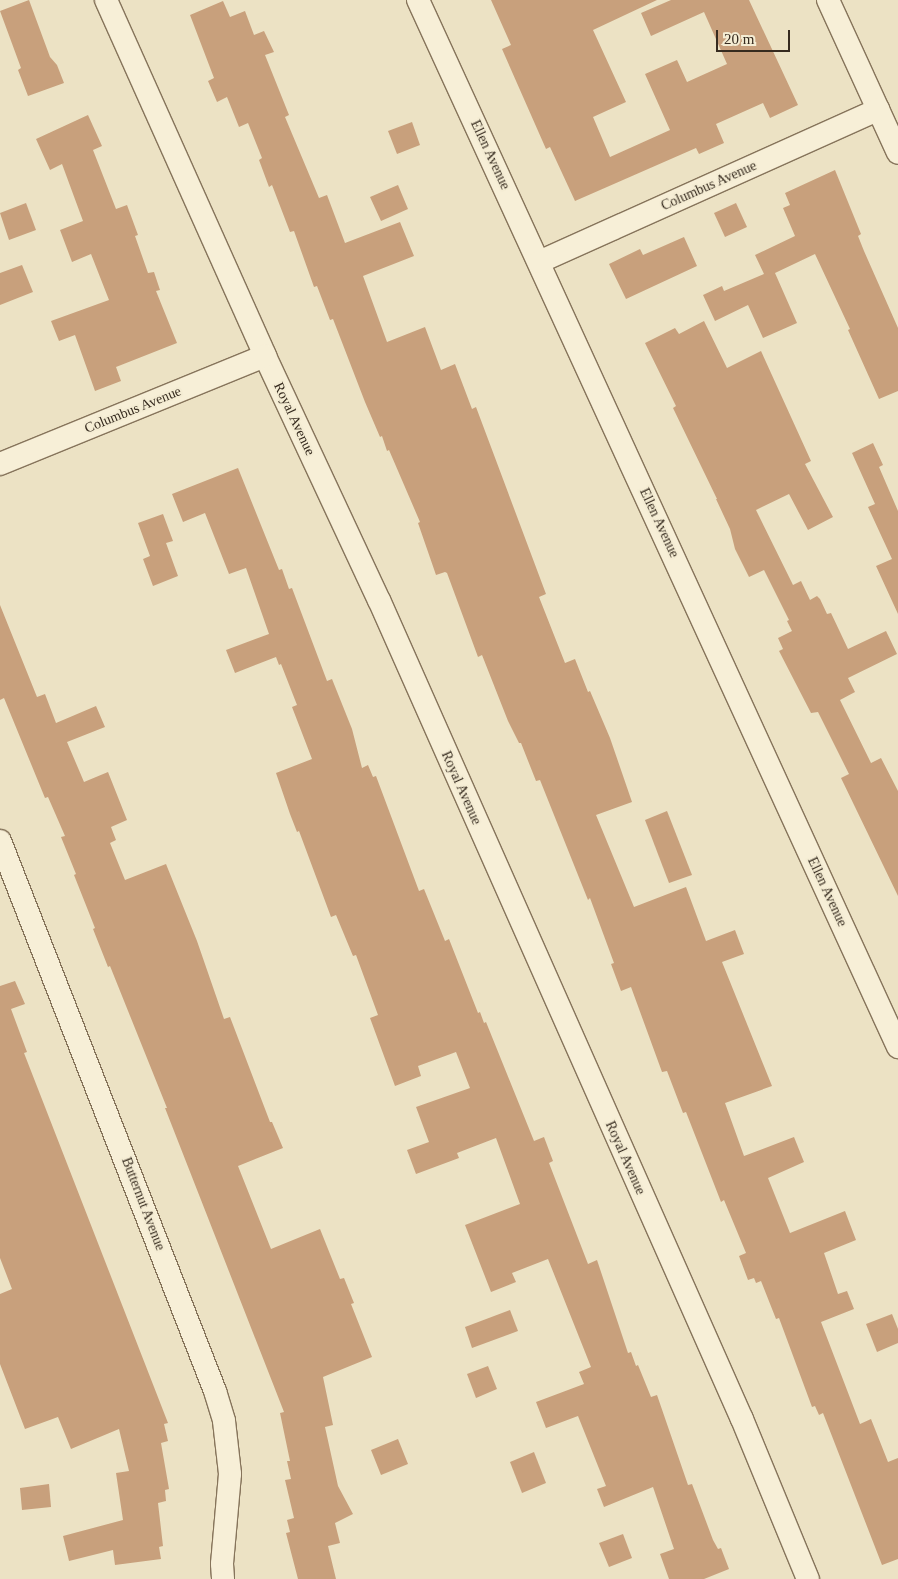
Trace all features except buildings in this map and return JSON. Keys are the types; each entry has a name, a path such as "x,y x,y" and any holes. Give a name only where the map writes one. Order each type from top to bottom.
{"street":[{"name":"Royal Avenue","path":"106,0 265,356 379,600 742,1419 808,1579"},
{"name":"Ellen Avenue","path":"418,0 898,1047"},
{"path":"828,0 898,153"},
{"name":"Columbus Avenue","path":"539,262 878,110"},
{"name":"Columbus Avenue","path":"0,464 265,356"},
{"name":"Butternut Avenue","path":"2,850 215,1391 224,1421 230,1474 222,1564 223,1579"}]}
